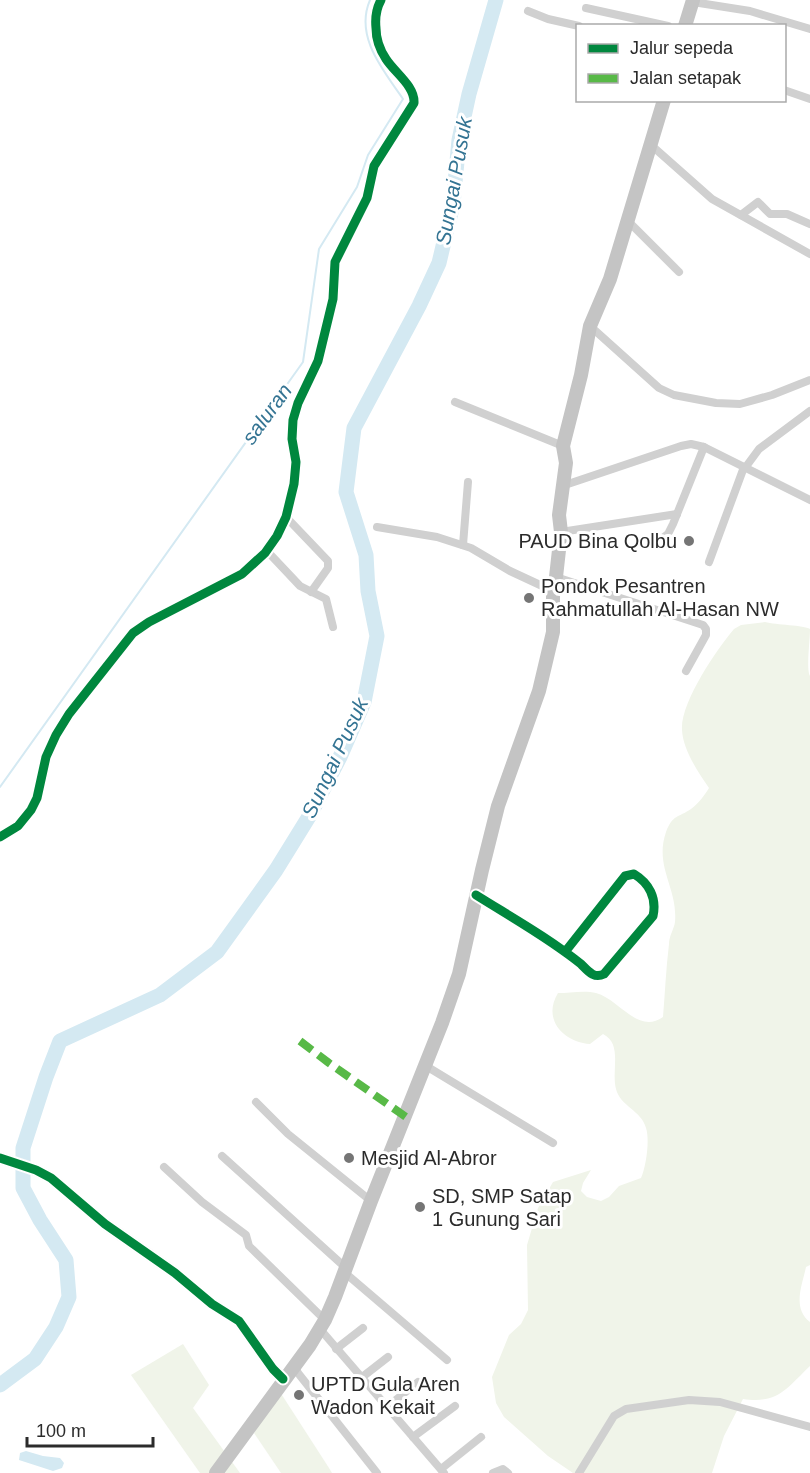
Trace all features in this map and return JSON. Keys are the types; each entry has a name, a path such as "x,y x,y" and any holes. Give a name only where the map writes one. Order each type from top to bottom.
{"main road":[{"path":"686,24 693,1"},
{"path":"216,1473 283,1379 295,1366 322,1324 426,1066 459,974 498,806 539,691 553,632 553,591 561,532 562,486 566,463 563,446 581,375 590,326 610,279 663,102"}],"street":[{"path":"0,837 18,826 31,810 38,798 46,757 56,735 69,714 133,633 149,622 242,574 267,551 286,517 295,473 296,456 291,434 293,420 298,403 318,361 333,299 335,262 367,198 374,166 414,103 413,93 387,61 378,41 375,18 381,0"},
{"path":"693,1 750,11 810,29"},
{"path":"585,8 659,24"},
{"path":"528,11 548,19 576,25"},
{"path":"786,91 810,99"},
{"path":"651,145 712,199 810,254"},
{"path":"741,215 758,202 770,214 787,214 810,225"},
{"path":"628,221 679,272"},
{"path":"590,326 659,388 681,397 716,403 740,404 772,395 810,380"},
{"path":"455,402 563,446"},
{"path":"709,562 744,467 759,449 810,411"},
{"path":"562,486 686,444 697,444 810,500"},
{"path":"659,541 668,534 704,447"},
{"path":"463,545 468,482"},
{"path":"561,532 677,514"},
{"path":"286,517 328,561 328,568 311,592"},
{"path":"377,527 437,537 463,545 553,591"},
{"path":"267,551 300,586 328,601 333,627"},
{"path":"556,577 704,625 706,633 686,672"},
{"path":"476,895 565,952 592,975 598,976 604,974 653,916 652,899 646,882 634,874 625,876 565,952"},
{"path":"426,1066 553,1143"},
{"path":"256,1102 288,1134 371,1201"},
{"path":"222,1156 345,1270 447,1360"},
{"path":"0,1158 36,1170 57,1182 115,1231 175,1273 212,1304 239,1321 273,1369 283,1379"},
{"path":"164,1167 202,1202 247,1236 249,1245 322,1324 336,1349 443,1471 481,1437"},
{"path":"336,1349 363,1329"},
{"path":"361,1378 388,1357"},
{"path":"295,1366 298,1373 377,1473"},
{"path":"387,1407 418,1382"},
{"path":"579,1473 614,1416 626,1409 689,1401 720,1402 810,1427"},
{"path":"413,1437 455,1406"},
{"path":"493,1473 502,1469 508,1473"}],"shaded area":[{"path":"765,622 810,629 808,661 810,676 810,1265 806,1267 800,1303 804,1316 810,1322 810,1366 787,1388 773,1397 743,1399 724,1436 712,1473 573,1473 548,1456 504,1417 496,1403 492,1377 509,1335 521,1324 528,1310 527,1245 538,1208 553,1182 591,1170 581,1191 587,1197 601,1201 609,1197 619,1186 641,1178 646,1161 648,1139 644,1122 618,1095 615,1082 615,1051 609,1038 603,1034 590,1044 571,1039 558,1028 554,1020 552,1012 554,1003 558,993 592,992 604,996 629,1014 645,1022 663,1017 669,941 675,922 675,910 664,867 663,845 671,822 694,807 709,788 685,745 682,730 683,719 693,691 718,649 734,629 741,625"},
{"path":"183,1344 209,1385 193,1408 240,1473 200,1473 131,1375"},
{"path":"280,1392 332,1473 281,1473 254,1433"}],"water":[{"path":"26,1451 60,1458 64,1463 62,1468 53,1471 19,1460 20,1453"}],"waterway":[{"name":"saluran","path":"0,787 303,362 319,249 357,187 368,155 403,99 380,65 368,40 366,14 370,0"},
{"name":"Sungai Pusuk","path":"0,1385 35,1359 56,1327 69,1297 66,1260 40,1220 23,1188 23,1148 60,1041 160,995 217,952 276,870 310,815 340,757 364,702 377,636 368,591 366,555 346,492 354,428 419,306 439,263 453,204 459,140 469,94 496,0"}],"marked path":[{"path":"300,1041 406,1117"}],"cycle path":[{"path":"0,837 18,826 31,810 37,798 46,757 56,735 69,714 133,633 149,622 242,574 265,553 286,517 294,484 296,462 292,439 293,420 298,403 318,361 333,299 335,262 367,198 374,166 414,103 408,85 386,59 379,44 376,17 381,0"},
{"path":"476,895 556,945 591,973 597,976 604,974 653,916 654,903 648,886 634,874 625,876 565,952"},
{"path":"0,1158 36,1170 51,1178 105,1224 175,1273 212,1304 239,1321 273,1369 283,1379"}],"place":[{"name":"PAUD Bina Qolbu","path":"689,541"},
{"name":"Pondok Pesantren Rahmatullah Al-Hasan NW","path":"529,598"},
{"name":"Mesjid Al-Abror","path":"349,1158"},
{"name":"SD, SMP Satap 1 Gunung Sari","path":"420,1207"},
{"name":"UPTD Gula Aren Wadon Kekait","path":"299,1395"}]}
